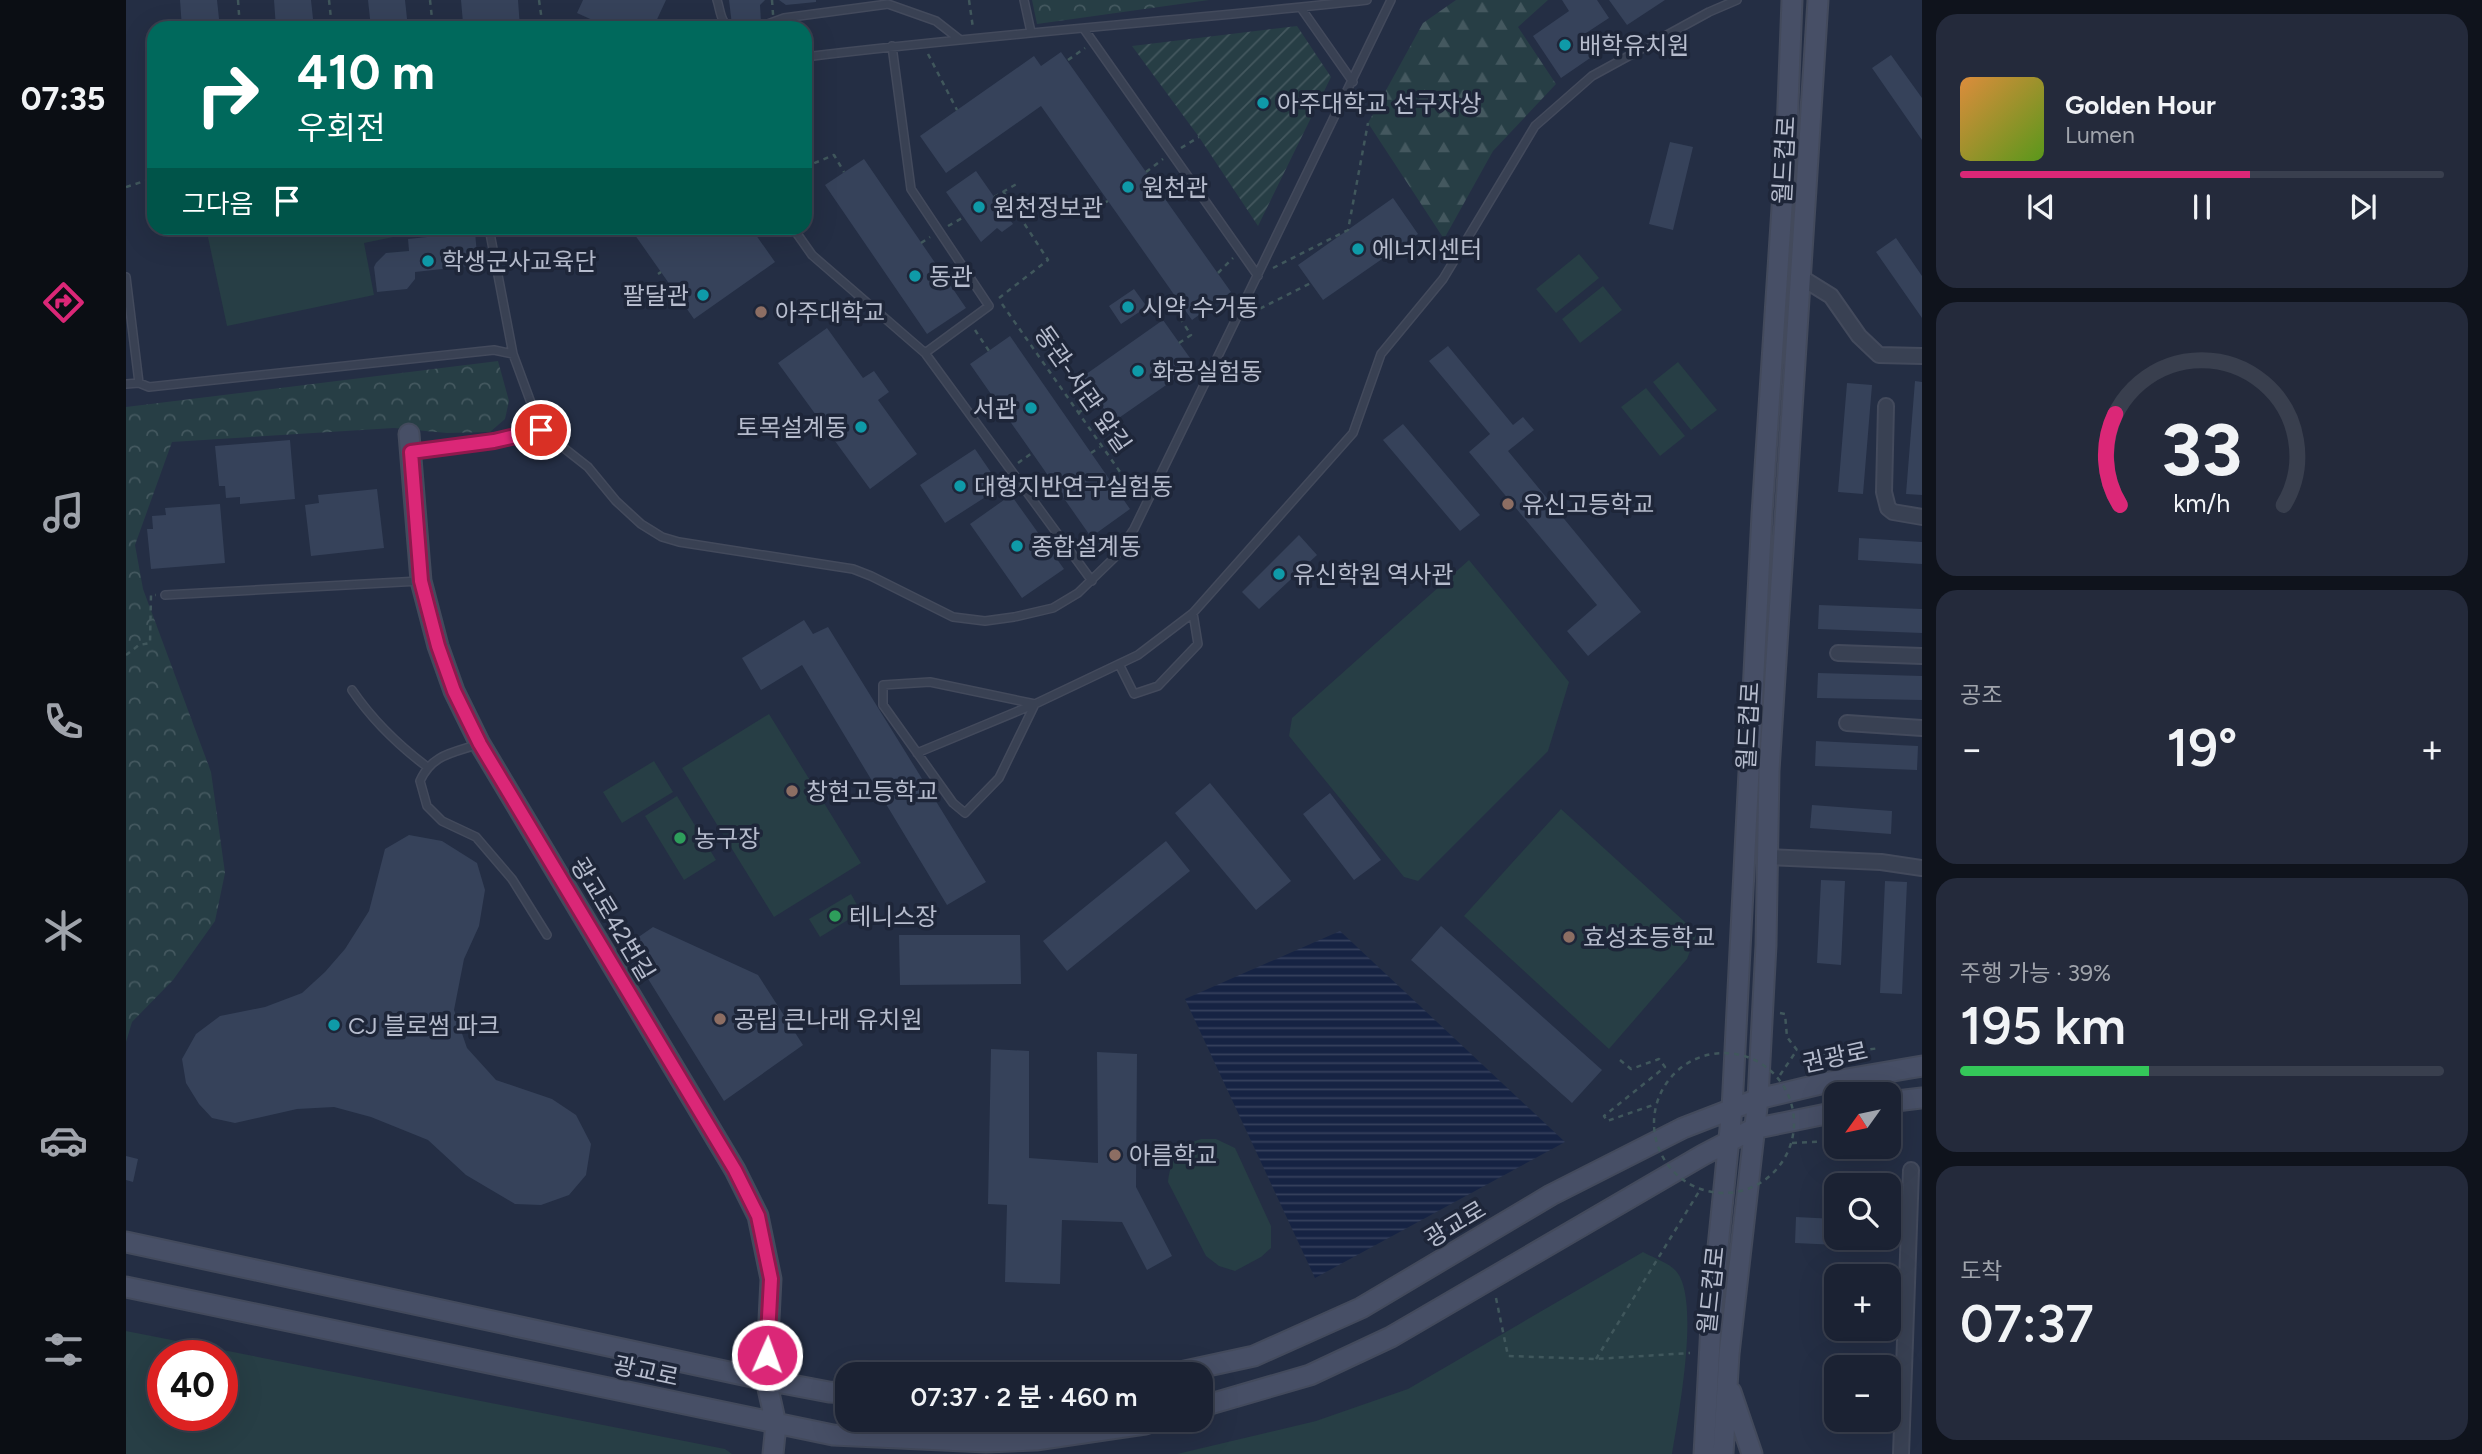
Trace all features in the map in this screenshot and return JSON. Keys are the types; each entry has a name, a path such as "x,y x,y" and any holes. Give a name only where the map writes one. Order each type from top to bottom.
{"street":[{"name":"월드컵로","path":"1704,1454 1712,1306 1732,1109 1762,514 1787,131 1792,0"},
{"name":"월드컵로","path":"1723,1454 1727,1380 1758,1099 1766,945 1769,771 1818,0"},
{"path":"1802,278 1832,296 1859,336 1879,355 1922,355"},
{"path":"1886,406 1884,492 1888,509 1922,517"},
{"name":"광교로42번길","path":"410,443 421,581 438,646 454,691 480,744 735,1170 758,1216 771,1279 766,1380 776,1424 773,1454"},
{"path":"1838,653 1922,656"},
{"path":"1847,723 1922,728"},
{"path":"1767,857 1881,862 1922,868"},
{"name":"권광로","path":"1758,1099 1829,1082 1922,1066"},
{"path":"1901,1100 1922,1098"},
{"name":"광교로","path":"1213,1365 1254,1356 1361,1308 1551,1195 1683,1128 1758,1099"},
{"path":"1213,1403 1310,1375 1344,1360 1391,1337 1703,1154 1754,1129 1824,1114"},
{"path":"1901,1454 1915,1173"},
{"name":"광교로","path":"126,1242 766,1380 835,1392"},
{"name":"광교로","path":"126,1287 833,1435 986,1442 1036,1440 1090,1432"},
{"path":"1727,1380 1752,1454"}],"lane":[{"path":"718,0 723,21"},
{"path":"1024,0 1031,32"},
{"path":"812,56 960,39 1367,0"},
{"path":"490,235 513,354 541,430 588,467 615,501 641,524 662,537 679,542 853,569 953,617 985,621 1053,608 1092,581 1114,558 1134,529 1391,0"},
{"path":"917,753 1035,704 1138,655 1192,612 1353,433 1381,355 1443,279 1535,126 1592,76 1709,12 1737,0"},
{"path":"775,21 888,4 936,21 960,39"},
{"path":"1301,8 1353,82"},
{"path":"1084,29 1258,276"},
{"path":"892,46 911,188 989,306 925,353"},
{"path":"798,235 812,255 925,353 1092,581"},
{"path":"126,277 139,383"},
{"path":"126,384 139,383 149,387 494,350 513,354"},
{"path":"410,443 494,441 541,430"},
{"path":"165,595 421,581"},
{"path":"1119,664 1134,694 1158,686 1198,643 1192,612"},
{"path":"930,682 1035,704 999,778 965,813 953,803 883,705 883,685 930,682"},
{"path":"352,690 369,715 400,746 426,766"},
{"path":"480,744 437,758 426,766 420,781 428,806 442,821 476,837 512,879 547,934"}],"path":[{"path":"238,0 240,21"},
{"path":"329,0 331,21"},
{"path":"430,0 432,21"},
{"path":"539,0 542,21"},
{"path":"772,0 774,21"},
{"path":"969,0 973,24"},
{"path":"1068,60 1093,42"},
{"path":"922,43 957,110"},
{"path":"1258,276 1348,230 1368,123"},
{"path":"1146,172 1199,137"},
{"path":"812,164 834,155 844,172"},
{"path":"126,187 147,180"},
{"path":"994,197 1020,181"},
{"name":"동관-서관 앞길","path":"1003,191 1048,260 998,299 1145,508"},
{"path":"1097,207 1108,201"},
{"path":"1218,273 1240,251"},
{"path":"1236,321 1311,283"},
{"path":"1179,343 1191,335 1178,315 1185,310"},
{"path":"969,321 989,351"},
{"path":"1078,413 1098,399"},
{"path":"1091,453 1102,446"},
{"path":"1010,468 1032,453"},
{"path":"126,655 139,645 150,643 151,595 165,595"},
{"path":"1785,1014 1787,1037 1797,1050 1812,1056 1880,1048"},
{"path":"1778,1078 1797,1050"},
{"path":"1717,1052 1740,1054 1761,1063 1778,1078 1790,1098 1795,1120 1792,1143 1782,1164 1766,1181 1746,1191 1723,1194 1700,1190 1680,1178 1664,1160 1654,1130 1656,1104 1664,1085 1674,1072 1687,1063 1717,1052"},
{"path":"1620,1060 1631,1069 1659,1059 1665,1067 1604,1116 1608,1121 1656,1104"},
{"path":"1792,1143 1824,1142"},
{"path":"1596,1359 1700,1190"},
{"path":"1492,1277 1508,1356 1596,1359 1694,1353"}],"green space":[{"path":"1032,0 1209,0 1037,24"},
{"path":"1456,0 1548,0 1518,27 1556,84 1493,151 1444,239 1368,123 1423,23"},
{"path":"1297,26 1331,77 1258,226 1199,137 1132,46"},
{"path":"208,235 403,235 364,243 374,295 227,326"},
{"path":"1579,254 1599,278 1556,313 1536,289"},
{"path":"1603,286 1622,310 1580,343 1562,319"},
{"path":"498,361 509,401 505,419 490,432 447,433 394,428 172,442 135,545 143,589 211,772 225,873 215,921 173,980 132,1022 126,1042 126,407"},
{"path":"1678,362 1717,410 1691,430 1653,382"},
{"path":"1646,388 1685,436 1660,456 1621,407"},
{"path":"1469,560 1569,682 1548,751 1418,881 1404,877 1289,736 1292,718"},
{"path":"769,714 861,863 774,917 682,768"},
{"name":"농구장","path":"654,761 673,792 622,823 603,792"},
{"name":"농구장","path":"677,796 716,860 684,880 645,816"},
{"path":"1561,809 1697,933 1687,959 1609,1049 1464,916"},
{"name":"테니스장","path":"851,894 861,912 820,937 809,919"},
{"path":"1201,1139 1216,1139 1235,1148 1271,1226 1271,1248 1261,1257 1235,1271 1219,1266 1206,1256 1168,1182 1177,1154 1187,1145"},
{"path":"1643,1252 1676,1271 1683,1285 1687,1306 1686,1359 1672,1454 1177,1454 1316,1421 1408,1389"},
{"path":"126,1331 172,1340 147,1340 147,1431 238,1431 238,1353 725,1449 732,1454 126,1454"}],"water":[{"path":"1340,931 1565,1142 1315,1278 1185,999"}],"building":[{"path":"180,0 217,0 219,21 182,21"},
{"path":"274,0 311,0 313,21 276,21"},
{"path":"368,0 405,0 407,21 370,21"},
{"path":"461,0 518,0 520,21 463,21"},
{"path":"583,0 666,0 656,21 595,21 577,13"},
{"path":"729,0 765,0 760,5 761,21 732,21"},
{"path":"779,0 816,0 816,2 786,5"},
{"name":"배학유치원","path":"1562,0 1597,0 1609,18 1583,35 1596,54 1561,78 1533,36 1569,11"},
{"path":"1609,0 1665,0 1627,25"},
{"name":"원천관","path":"1061,52 1231,292 1192,320 1041,106 946,173 920,136 1034,56 1041,66"},
{"path":"1891,55 1922,98 1922,140 1872,68"},
{"path":"1670,142 1693,147 1673,230 1649,224"},
{"name":"동관","path":"864,159 966,308 927,334 825,185"},
{"name":"원천정보관","path":"976,171 1013,224 1002,232 997,228 981,242 946,192"},
{"name":"에너지센터","path":"1393,198 1418,234 1323,300 1298,265"},
{"name":"학생군사교육단","path":"475,235 478,265 415,272 415,279 407,289 377,292 374,267 376,263 386,253 409,251 408,239"},
{"name":"팔달관","path":"635,235 756,235 775,262 694,319"},
{"path":"1896,238 1922,276 1922,318 1876,252"},
{"name":"시약 수거동","path":"1134,289 1147,307 1121,324 1109,306"},
{"name":"화공실험동","path":"1163,320 1195,365 1113,422 1082,377"},
{"name":"토목설계동","path":"827,328 863,378 874,371 889,392 878,400 917,454 870,489 778,363"},
{"name":"서관","path":"1010,336 1130,509 1091,537 970,364"},
{"path":"1448,346 1513,425 1523,417 1534,430 1508,451 1641,612 1588,656 1567,631 1597,605 1469,452 1490,434 1429,361"},
{"path":"1915,381 1922,382 1922,495 1906,494"},
{"path":"1847,383 1872,385 1863,494 1838,492"},
{"path":"1403,424 1480,515 1460,531 1383,440"},
{"path":"290,440 295,499 240,504 240,497 226,498 225,486 219,486 215,446"},
{"name":"대형지반연구실험동","path":"975,449 1001,487 945,523 920,485"},
{"path":"377,489 384,548 311,556 305,505 319,503 318,495"},
{"name":"종합설계동","path":"1011,495 1064,569 1022,598 970,524"},
{"path":"220,504 225,563 151,569 147,529 153,529 152,516 166,515 165,508"},
{"name":"유신학원 역사관","path":"1299,535 1317,555 1259,609 1242,592"},
{"path":"1859,538 1922,542 1922,564 1858,560"},
{"path":"1819,605 1922,609 1922,633 1818,629"},
{"path":"804,620 813,634 828,627 986,882 947,905 802,665 761,690 742,658"},
{"path":"1818,673 1922,676 1922,700 1817,698"},
{"path":"1816,741 1918,746 1917,770 1815,766"},
{"path":"1210,783 1291,881 1256,910 1175,813"},
{"path":"1330,793 1381,860 1354,880 1303,814"},
{"path":"1812,805 1892,811 1891,834 1810,828"},
{"name":"CJ 블로썸 파크","path":"409,835 442,841 477,863 485,890 479,926 464,959 454,1010 467,1048 496,1080 552,1099 576,1115 591,1144 586,1175 569,1195 541,1205 515,1204 466,1175 428,1140 371,1117 334,1107 297,1109 235,1123 212,1118 186,1083 182,1059 196,1034 220,1016 265,1007 302,993 325,972 345,949 369,911 385,849"},
{"path":"1166,841 1190,871 1067,971 1043,941"},
{"path":"1821,880 1845,881 1841,965 1817,963"},
{"path":"1885,881 1907,882 1902,994 1880,993"},
{"path":"1441,926 1602,1070 1572,1103 1411,960"},
{"path":"653,927 758,975 803,1045 724,1101 627,945"},
{"path":"899,935 1020,935 1021,984 900,985"},
{"path":"991,1049 1029,1051 1029,1158 1098,1163 1097,1052 1137,1054 1136,1187 1172,1256 1147,1270 1122,1222 1062,1220 1060,1284 1005,1282 1007,1205 988,1204"},
{"path":"126,1156 138,1159 133,1182 126,1180"},
{"path":"1796,1217 1824,1218 1824,1244 1795,1243"}],"place":[{"name":"배학유치원","path":"1565,45"},
{"name":"아주대학교 선구자상","path":"1263,103"},
{"name":"원천관","path":"1128,187"},
{"name":"원천정보관","path":"979,207"},
{"name":"에너지센터","path":"1358,249"},
{"name":"학생군사교육단","path":"428,261"},
{"name":"동관","path":"915,276"},
{"name":"팔달관","path":"703,295"},
{"name":"시약 수거동","path":"1128,307"},
{"name":"아주대학교","path":"761,312"},
{"name":"화공실험동","path":"1138,371"},
{"name":"서관","path":"1031,408"},
{"name":"토목설계동","path":"861,427"},
{"name":"대형지반연구실험동","path":"960,486"},
{"name":"유신고등학교","path":"1508,504"},
{"name":"종합설계동","path":"1017,546"},
{"name":"유신학원 역사관","path":"1279,574"},
{"name":"창현고등학교","path":"792,791"},
{"name":"농구장","path":"680,838"},
{"name":"테니스장","path":"835,916"},
{"name":"효성초등학교","path":"1569,937"},
{"name":"공립 큰나래 유치원","path":"720,1019"},
{"name":"CJ 블로썸 파크","path":"334,1025"},
{"name":"아름학교","path":"1115,1155"}],"route":[{"path":"541,430 494,441 411,452 421,581 438,646 454,691 480,744 735,1170 758,1216 771,1279 767,1355"}]}
